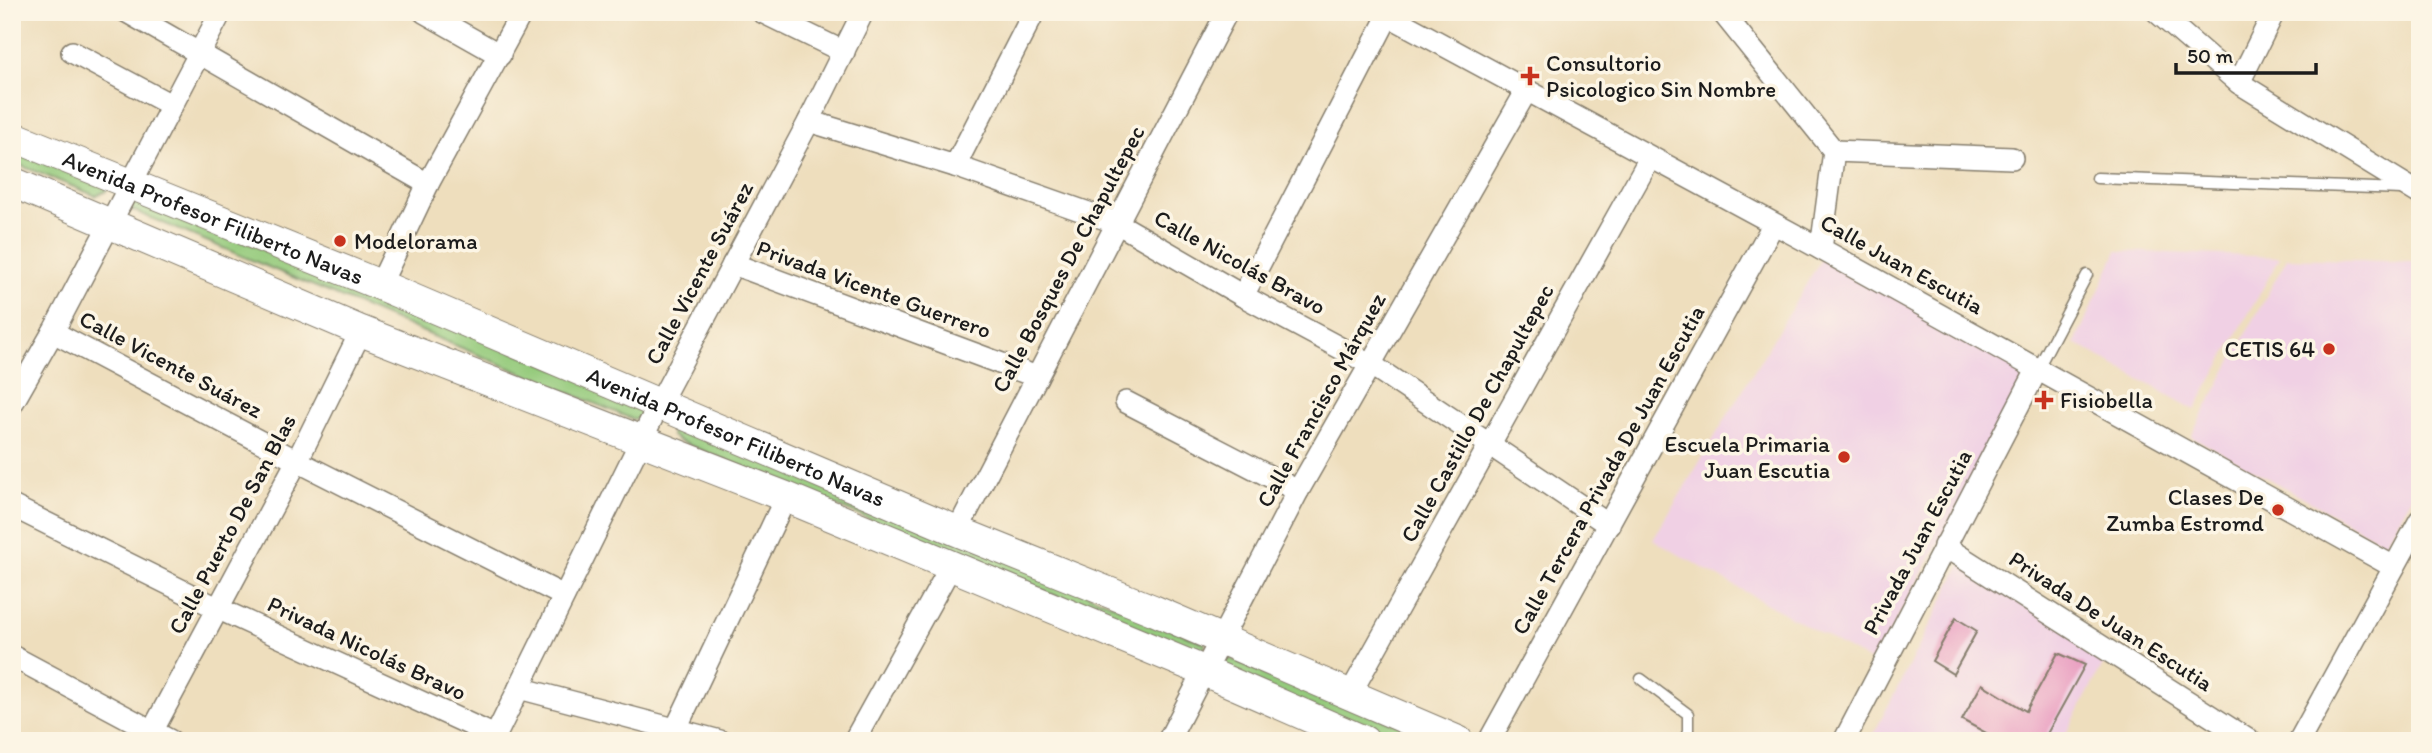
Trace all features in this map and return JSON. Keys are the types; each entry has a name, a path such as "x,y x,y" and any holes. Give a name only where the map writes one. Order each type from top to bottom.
{"main road":[{"name":"Avenida Profesor Filiberto Navas","path":"12,136 380,285 1458,741"},
{"name":"Avenida Profesor Filiberto Navas","path":"12,182 361,331 786,497 1204,671 1327,733 1364,741"}],"street":[{"path":"127,12 428,184"},
{"path":"12,404 53,332 221,12"},
{"path":"424,12 500,55"},
{"path":"380,285 428,184 522,12"},
{"path":"762,12 845,52"},
{"name":"Calle Vicente Suárez","path":"494,738 659,404 845,52 863,12"},
{"path":"955,166 1034,12"},
{"name":"Calle Bosques De Chapultepec","path":"957,531 1227,12"},
{"path":"1722,12 1834,151 1821,249"},
{"path":"2157,12 2239,83 2416,192"},
{"path":"2239,83 2274,12"},
{"path":"1243,296 1385,14"},
{"name":"Calle Juan Escutia","path":"1385,14 1821,249 2394,567"},
{"path":"72,52 172,105"},
{"name":"Calle Francisco Márquez","path":"1168,741 1298,491 1527,90"},
{"name":"Calle Nicolás Bravo","path":"809,121 955,166 1117,223 1243,296 1370,364 1609,524"},
{"path":"1834,151 2012,158"},
{"name":"Calle Castillo De Chapultepec","path":"1350,694 1650,158"},
{"name":"Calle Tercera Privada De Juan Escutia","path":"1489,741 1773,225"},
{"name":"Privada Vicente Guerrero","path":"733,264 1037,377"},
{"name":"Calle Puerto De San Blas","path":"156,738 217,608 297,461 361,331"},
{"name":"Calle Vicente Suárez","path":"53,332 297,461 564,596"},
{"name":"Privada Juan Escutia","path":"1844,741 2038,368"},
{"path":"1126,402 1298,491"},
{"path":"673,735 786,497"},
{"name":"Privada Nicolás Bravo","path":"12,506 217,608 494,738"},
{"path":"2299,741 2420,520"},
{"name":"Privada De Juan Escutia","path":"1944,545 2250,741"},
{"path":"854,741 951,566"},
{"path":"12,656 156,738"},
{"path":"519,688 673,735 719,741"}],"lane":[{"path":"2098,178 2416,192"},
{"path":"2038,368 2087,275"},
{"path":"1641,679 1688,714 1688,732 1684,741"}],"shaded area":[{"path":"2117,251 2280,257 2195,410 2075,343"},
{"name":"Escuela Primaria Juan Escutia","path":"1823,256 2031,374 1873,663 1653,540"},
{"name":"CETIS 64","path":"2287,258 2420,262 2420,484 2385,543 2191,436"},
{"path":"1964,559 2109,654 2062,741 1870,741"}],"green space":[{"path":"12,140 109,185 106,191 96,196 12,162"},
{"path":"134,196 646,405 644,416 634,420 132,210 130,206"},
{"path":"676,421 1205,643 1204,657 679,441 671,434 671,428"},
{"path":"1224,656 1440,741 1392,741 1230,672 1221,662"}],"building":[{"path":"1956,618 1977,631 1953,674 1932,661"},
{"path":"2058,653 2085,665 2043,741 2001,741 1962,720 1982,684 2026,711"}],"place":[{"name":"Consultorio Psicologico Sin Nombre","path":"1530,76"},
{"name":"Modelorama","path":"340,241"},
{"name":"CETIS 64","path":"2329,349"},
{"name":"Fisiobella","path":"2044,400"},
{"name":"Escuela Primaria Juan Escutia","path":"1844,457"},
{"name":"Clases De Zumba Estromd","path":"2278,510"}]}
